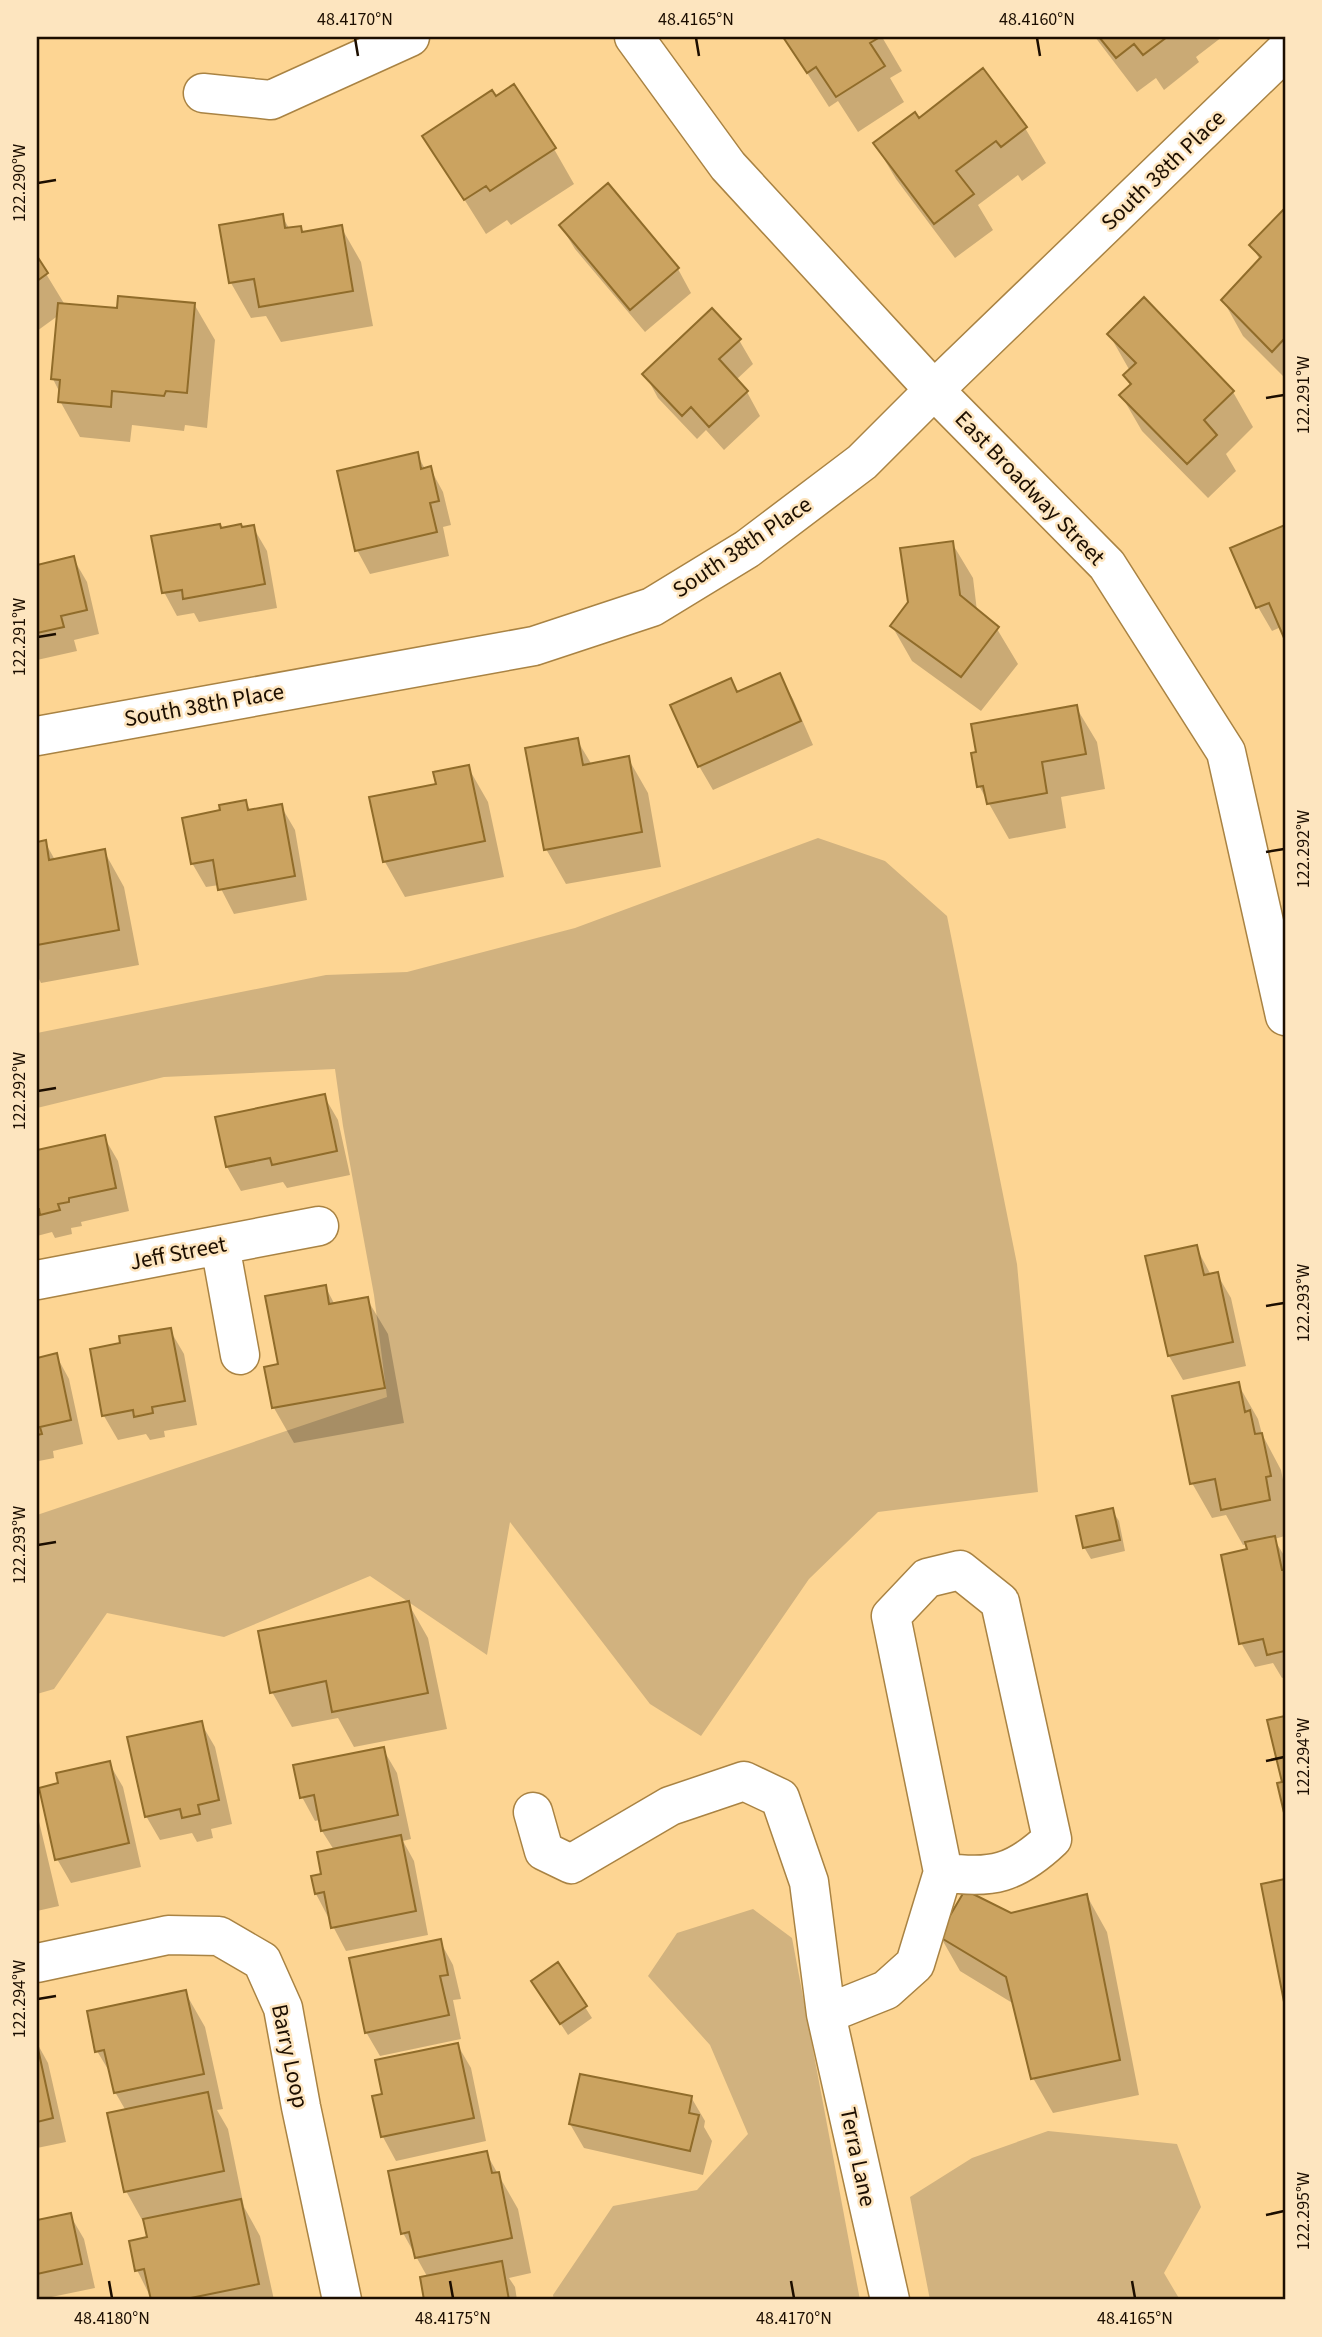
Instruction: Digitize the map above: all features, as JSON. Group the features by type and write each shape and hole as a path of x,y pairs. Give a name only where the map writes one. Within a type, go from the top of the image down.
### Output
{"street":[{"path":"202,93 271,100 410,37"},
{"name":"East Broadway Street","path":"634,37 727,166 934,390 1107,565 1226,752 1285,1016"},
{"name":"South 38th Place","path":"37,736 534,646 652,607 747,549 862,462 1285,51"},
{"name":"Jeff Street","path":"37,1280 319,1226"},
{"path":"220,1245 240,1355"},
{"path":"826,2014 886,1990 915,1964 943,1872 891,1616 927,1578 960,1570 1000,1602 1052,1839 1033,1857 1006,1871 974,1877 943,1872"},
{"name":"Terra Lane","path":"533,1812 544,1851 570,1864 670,1806 744,1781 780,1798 810,1882 826,2014 890,2300"},
{"name":"Barry Loop","path":"37,1963 168,1935 219,1936 262,1961 283,2008 342,2300"}],"shaded area":[{"path":"818,838 885,861 947,916 1017,1264 1038,1492 878,1512 809,1579 701,1736 650,1704 510,1522 487,1655 370,1576 224,1637 107,1613 54,1689 37,1694 37,1515 387,1397 374,1295 335,1069 164,1077 37,1108 37,1033 326,975 407,972 575,928"},
{"path":"753,1909 792,1938 860,2300 554,2300 553,2295 613,2206 697,2190 748,2134 710,2045 648,1976 677,1933"},
{"path":"1048,2131 1177,2144 1201,2207 1164,2273 1180,2300 930,2300 910,2197 972,2158"}],"building":[{"path":"783,37 880,37 870,43 885,66 836,97 816,67 807,73"},
{"path":"1099,37 1167,37 1143,55 1134,44 1116,58"},
{"path":"983,68 1027,127 1001,147 996,141 956,171 974,194 934,224 873,143 915,112 919,118"},
{"path":"514,84 556,148 490,191 486,186 464,200 422,136 492,90 496,96"},
{"path":"608,183 679,268 630,310 559,225"},
{"path":"1285,208 1285,338 1272,352 1221,300 1261,257 1249,245"},
{"path":"283,214 285,228 301,226 302,232 342,225 353,291 259,307 254,279 229,283 219,225"},
{"path":"37,256 48,273 37,281"},
{"path":"118,296 195,303 187,393 166,391 164,396 112,391 111,407 58,402 60,380 51,379 58,303 117,308"},
{"path":"1144,297 1234,391 1204,420 1217,435 1187,464 1119,395 1131,384 1123,375 1136,363 1107,334"},
{"path":"712,308 741,339 719,359 748,391 709,427 691,407 682,416 642,374"},
{"path":"418,452 421,469 431,466 439,501 430,503 437,532 355,551 337,471"},
{"path":"220,524 221,528 241,524 242,527 254,525 265,584 183,599 182,590 162,593 151,536"},
{"path":"1285,525 1284,638 1269,603 1256,608 1230,548"},
{"path":"953,541 960,595 999,627 961,677 890,626 908,602 900,548"},
{"path":"74,556 87,610 61,616 64,627 37,633 37,565"},
{"path":"780,673 801,721 698,767 670,705 731,678 737,692"},
{"path":"1077,705 1086,754 1042,762 1047,793 987,804 983,786 977,787 971,753 976,752 971,724"},
{"path":"578,738 583,765 629,756 642,832 544,850 525,748"},
{"path":"469,765 485,841 383,862 369,797 436,784 433,772"},
{"path":"246,800 248,810 282,804 295,876 218,890 213,860 191,864 182,818 220,810 219,805"},
{"path":"46,840 49,860 105,849 119,930 37,945 37,842"},
{"path":"325,1094 337,1151 272,1165 270,1158 226,1167 215,1117"},
{"path":"105,1135 116,1188 69,1198 69,1202 58,1204 60,1210 40,1215 37,1209 37,1150"},
{"path":"1197,1245 1204,1275 1218,1272 1233,1342 1168,1356 1145,1256"},
{"path":"326,1285 329,1304 368,1297 385,1388 272,1408 264,1367 278,1364 265,1296"},
{"path":"171,1328 185,1401 152,1407 153,1413 134,1417 133,1410 102,1416 90,1349 120,1343 119,1336"},
{"path":"57,1353 71,1420 40,1427 42,1434 37,1435 37,1358"},
{"path":"1239,1382 1245,1412 1250,1410 1255,1434 1262,1433 1271,1476 1266,1477 1270,1500 1221,1510 1215,1479 1190,1484 1172,1396"},
{"path":"1113,1508 1120,1540 1083,1548 1076,1516"},
{"path":"1275,1536 1282,1570 1285,1570 1285,1651 1267,1655 1263,1639 1239,1644 1221,1555 1247,1549 1245,1542"},
{"path":"409,1601 428,1693 332,1712 326,1681 270,1693 258,1631"},
{"path":"1285,1716 1285,1817 1277,1783 1282,1782 1267,1720"},
{"path":"202,1721 219,1800 198,1805 200,1814 182,1818 180,1809 145,1817 127,1737"},
{"path":"384,1747 398,1815 321,1831 314,1795 300,1798 293,1765"},
{"path":"110,1761 129,1843 55,1860 39,1788 58,1783 56,1773"},
{"path":"401,1835 416,1911 331,1928 324,1892 315,1894 311,1876 321,1874 317,1852"},
{"path":"1285,1879 1285,2007 1261,1884"},
{"path":"965,1890 1011,1913 1087,1894 1120,2060 1031,2079 1006,1977 938,1936"},
{"path":"441,1939 448,1975 440,1976 449,2015 365,2033 349,1958"},
{"path":"558,1962 587,2006 560,2024 531,1981"},
{"path":"186,1990 204,2074 114,2093 104,2050 95,2052 87,2011"},
{"path":"458,2043 474,2118 381,2137 372,2096 382,2094 375,2060"},
{"path":"37,2044 53,2118 37,2122"},
{"path":"580,2074 692,2096 689,2113 699,2115 690,2151 569,2124"},
{"path":"208,2092 224,2171 124,2192 107,2113"},
{"path":"487,2151 492,2173 499,2172 512,2238 415,2258 409,2232 401,2234 388,2171"},
{"path":"241,2199 259,2284 181,2300 151,2300 144,2269 135,2271 129,2241 147,2237 143,2219"},
{"path":"71,2213 82,2264 37,2274 37,2220"},
{"path":"502,2261 509,2300 424,2300 420,2277"}]}
